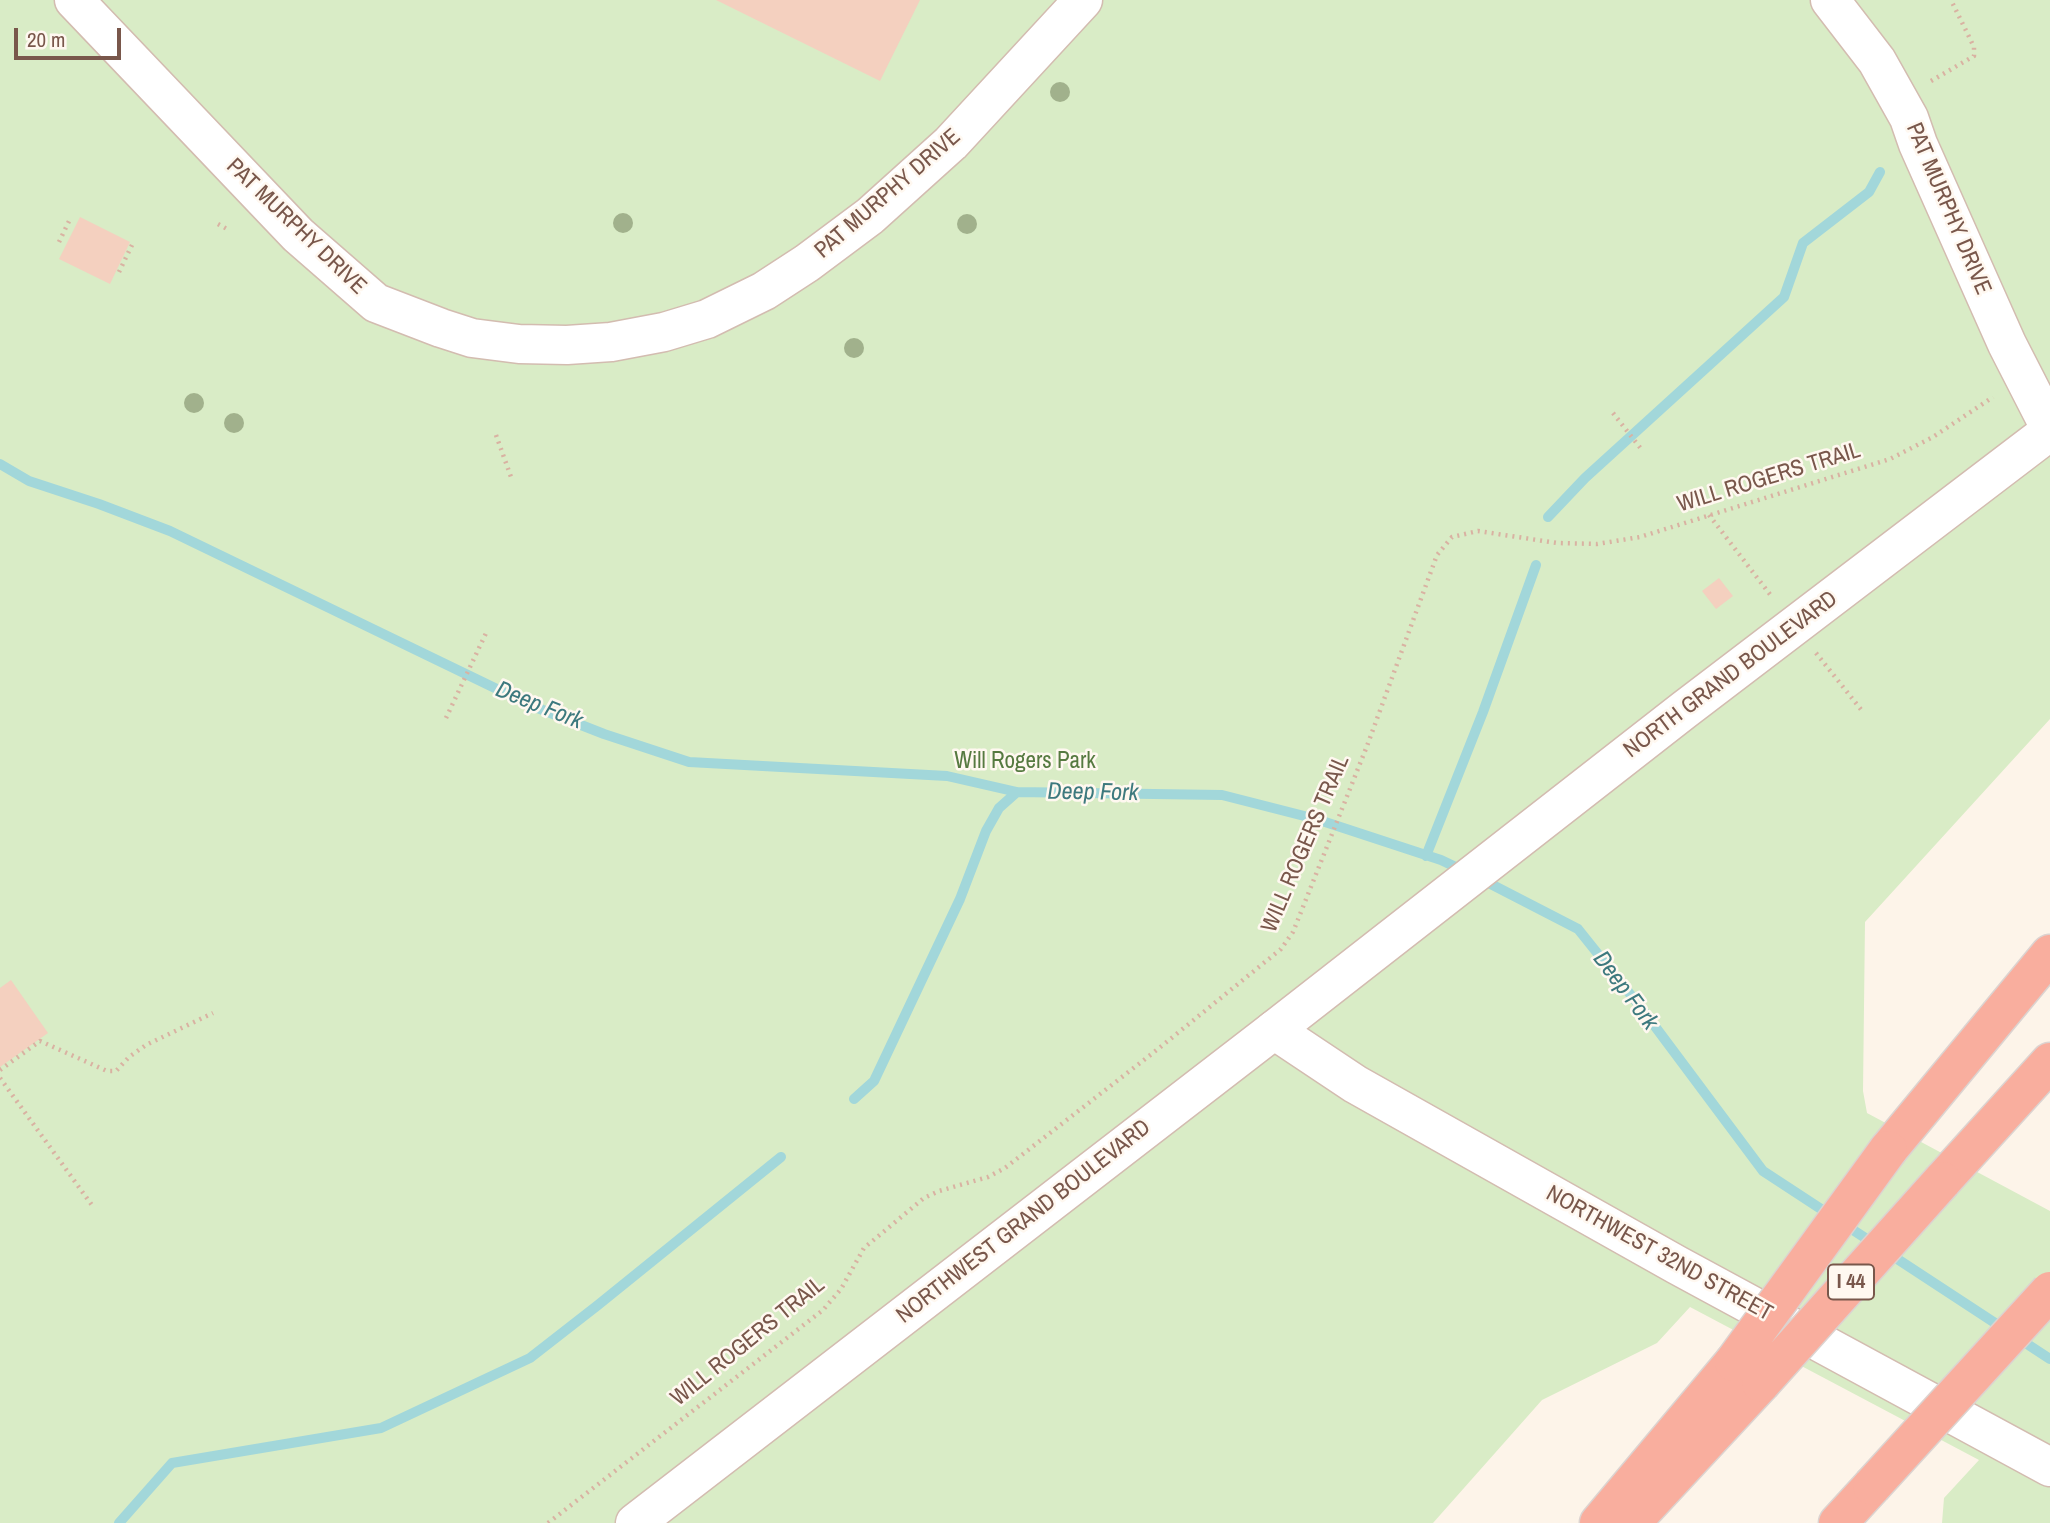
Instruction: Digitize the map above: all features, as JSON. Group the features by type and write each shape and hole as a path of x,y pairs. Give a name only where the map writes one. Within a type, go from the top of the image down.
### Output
{"highway":[{"path":"1599,1523 1747,1372 1888,1150 2050,954"},
{"name":"I 44","path":"1630,1523 1747,1372 1942,1181 2050,1062"},
{"path":"1838,1523 2050,1291"}],"street":[{"name":"PAT MURPHY DRIVE","path":"74,0 298,235 376,303 472,338 519,344 567,345 611,342 664,332 706,319 764,291 807,264 870,216 951,143 1083,0"},
{"name":"PAT MURPHY DRIVE","path":"1830,0 1865,44 1909,118 1928,168 2007,344 2050,430"},
{"name":"NORTH GRAND BOULEVARD","path":"1413,920 2050,430"},
{"name":"NORTHWEST GRAND BOULEVARD","path":"635,1523 1413,920"},
{"name":"NORTHWEST 32ND STREET","path":"1274,1030 1355,1084 1677,1265 2050,1467"}],"path":[{"path":"1898,101 1974,56 1973,47 1951,0"},
{"path":"59,242 71,217"},
{"path":"218,225 227,229"},
{"path":"119,272 132,246"},
{"name":"WILL ROGERS TRAIL","path":"548,1523 823,1310 847,1279 863,1248 924,1198 988,1177 1005,1168 1281,949 1293,932 1367,746 1437,555 1452,537 1478,531 1557,544 1597,544 1640,537 1890,459 1933,437 1998,393"},
{"path":"1613,414 1642,450"},
{"path":"496,435 511,477"},
{"path":"1709,515 1779,606"},
{"path":"446,718 487,631"},
{"path":"1825,665 1863,712"},
{"path":"0,1070 40,1041 107,1071 116,1071 146,1045 213,1013"},
{"path":"0,1078 94,1208"}],"green space":[{"name":"Will Rogers Park","path":"0,0 2050,0 2050,719 1865,922 1863,1091 1867,1113 2050,1211 2050,1523 1942,1523 1944,1498 1979,1460 1690,1307 1657,1343 1542,1400 1433,1523 0,1523"}],"building":[{"path":"716,0 920,0 880,81"},
{"path":"80,217 130,242 110,284 59,259"},
{"path":"1719,578 1733,596 1716,609 1702,591"},
{"path":"11,980 48,1033 0,1067 0,988"}],"waterway":[{"path":"1548,517 1585,478 1784,297 1803,243 1869,192 1880,172"},
{"name":"Deep Fork","path":"0,464 29,481 170,531 530,705 604,734 689,762 947,776 1017,792 1222,795 1316,819 1441,860 1464,871"},
{"path":"1426,856 1483,712 1536,565"},
{"path":"854,1099 874,1081 960,899 986,831 999,808 1017,792"},
{"name":"Deep Fork","path":"1481,879 1578,929 1642,1009 1763,1171 2050,1359"},
{"path":"119,1523 172,1463 381,1428 530,1358 781,1157"}]}
